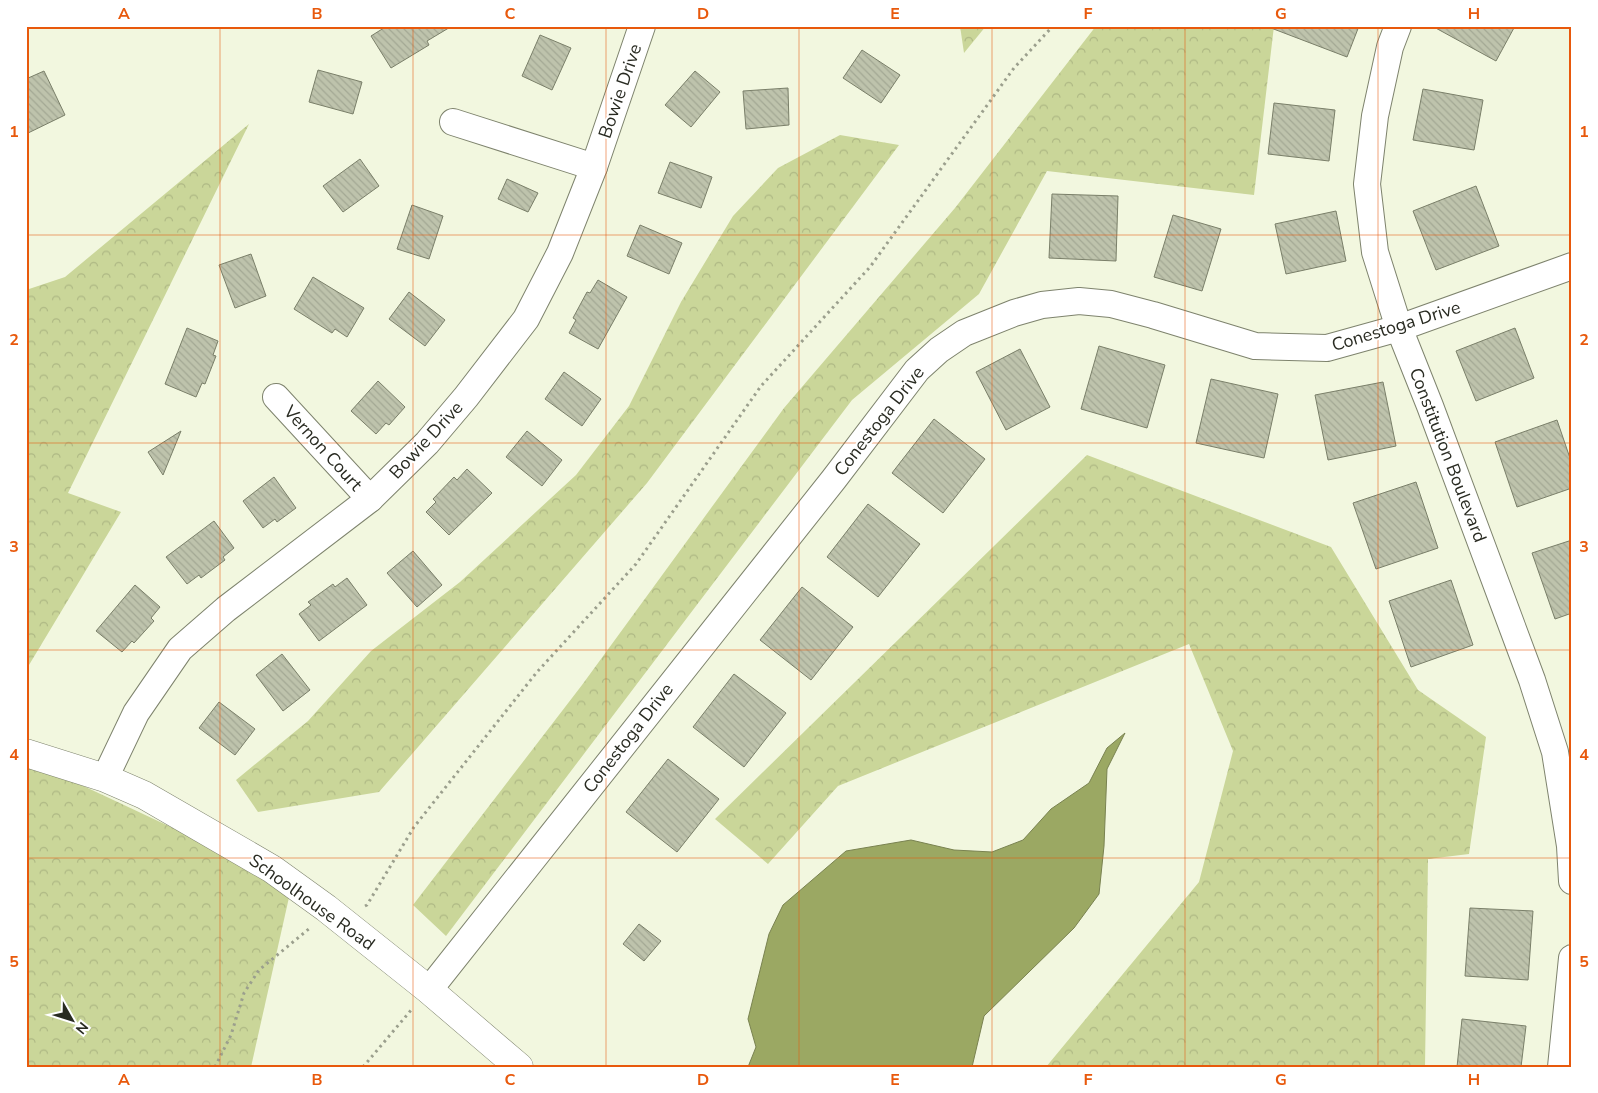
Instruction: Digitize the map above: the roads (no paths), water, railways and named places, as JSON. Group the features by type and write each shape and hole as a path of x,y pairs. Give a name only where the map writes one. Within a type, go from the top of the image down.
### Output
{"street":[{"name":"Bowie Drive","path":"105,778 136,712 180,649 226,609 370,499 427,443 466,397 526,320 560,254 594,167 642,26"},
{"name":"Constitution Boulevard","path":"1398,26 1390,47 1375,116 1367,184 1375,252 1399,328 1512,626 1555,752 1570,846 1572,881"},
{"path":"454,122 594,167"},
{"name":"Conestoga Drive","path":"429,990 834,478 917,370 939,350 964,333 1014,313 1042,306 1079,301 1111,304 1255,346 1327,348 1399,328 1572,266"},
{"name":"Vernon Court","path":"276,397 370,499"},
{"name":"Schoolhouse Road","path":"26,753 105,778 144,795 272,869 338,917 429,990 519,1067"},
{"path":"1561,1067 1572,958"}]}
